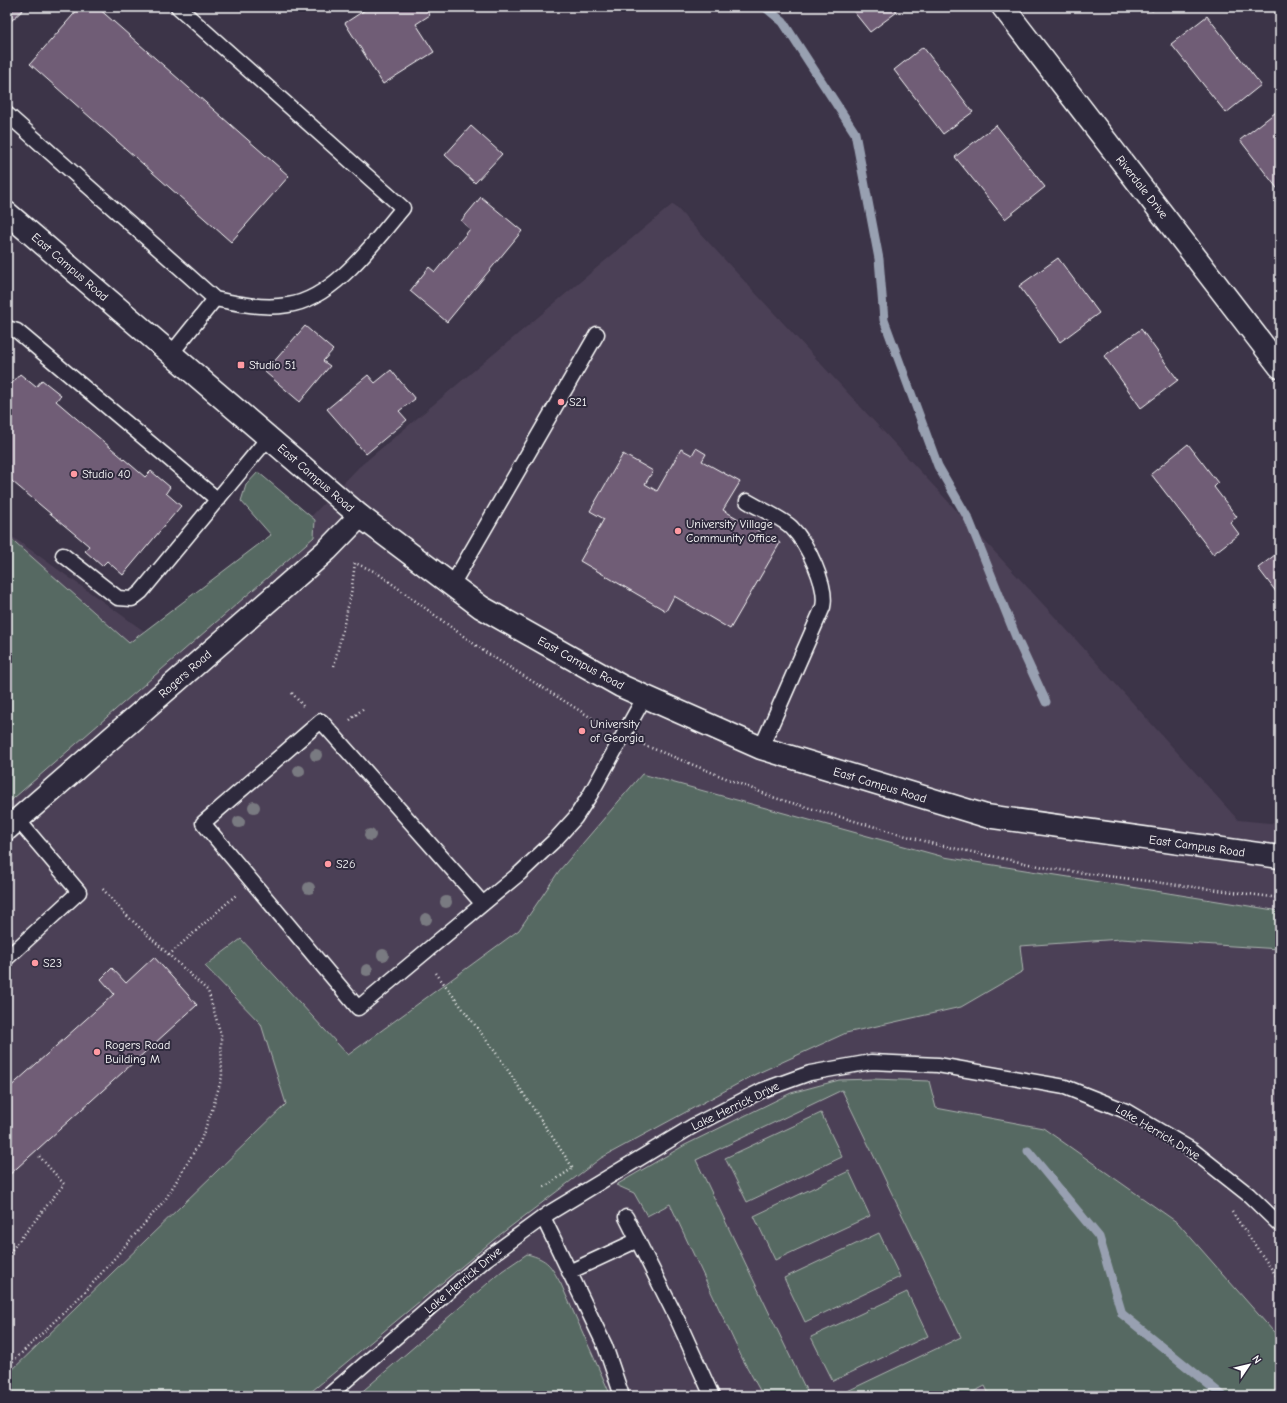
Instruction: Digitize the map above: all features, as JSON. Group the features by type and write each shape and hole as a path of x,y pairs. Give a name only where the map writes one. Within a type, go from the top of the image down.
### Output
{"main road":[{"name":"Riverdale Drive","path":"1003,7 1280,366"},
{"name":"East Campus Road","path":"7,213 360,516 481,607 644,698 761,748 986,816 1280,857"},
{"name":"Rogers Road","path":"13,824 327,550 360,516"}],"lane":[{"path":"7,114 215,299 253,306 289,305 316,295 340,280 403,208 178,7"},
{"path":"171,354 215,299"},
{"path":"7,328 17,331 218,500"},
{"path":"452,585 597,334"},
{"path":"63,555 118,598 132,599 142,592 269,437"},
{"path":"747,501 792,527 811,558 821,581 824,596 823,607 761,748"},
{"path":"483,904 321,721 203,824 358,1008 423,955 526,868 555,840 575,818 590,795 644,698"},
{"path":"7,958 79,892 13,824"},
{"name":"Lake Herrick Drive","path":"328,1396 486,1259 542,1217 693,1126 763,1090 810,1073 871,1062 938,1064 1005,1075 1064,1087 1126,1111 1192,1150 1249,1195 1280,1225"},
{"path":"542,1217 605,1346 622,1396"},
{"path":"626,1217 679,1323 712,1396"},
{"path":"568,1272 638,1240"}],"path":[{"path":"334,666 351,594 355,563 376,572 485,652 589,718 607,727"},
{"path":"637,742 775,798 934,844 1053,869 1280,898"},
{"path":"169,955 252,882"},
{"path":"7,1367 85,1292 164,1200 200,1142 222,1077 221,1035 208,991 124,913 101,886"},
{"path":"423,955 499,1057 573,1168 541,1189"},
{"path":"7,1256 64,1184 39,1156"},
{"path":"1231,1211 1280,1280"}],"shaded area":[{"name":"University of Georgia","path":"673,204 1077,641 1238,820 1280,824 1280,1396 7,1396 7,533 155,639 299,529 359,467"}],"green space":[{"path":"258,472 315,520 314,537 7,804 7,535 129,643 271,535 241,501 246,485"},
{"path":"642,774 944,857 1280,911 1280,949 1121,939 1020,946 1023,971 961,1007 846,1033 756,1074 601,1158 497,1237 306,1396 7,1396 7,1375 286,1104 261,1024 205,966 241,939 348,1055 519,930 559,871"},
{"path":"873,1079 929,1081 936,1108 1043,1128 1178,1223 1280,1339 1280,1396 990,1396 985,1386 965,1396 837,1396 961,1337 842,1090 696,1160 809,1396 763,1396 742,1358 670,1204 647,1216 634,1193 616,1185 685,1145 791,1093 839,1080"},
{"path":"821,1113 842,1157 747,1202 725,1158"},
{"path":"849,1171 870,1216 775,1260 754,1216"},
{"path":"879,1233 900,1277 805,1322 784,1278"},
{"path":"527,1254 545,1261 554,1272 561,1284 611,1396 357,1396 502,1271"},
{"path":"907,1292 928,1336 833,1381 811,1337"}],"building":[{"path":"7,7 26,7 10,22 7,19"},
{"path":"80,7 97,7 289,176 231,242 30,64"},
{"path":"368,7 424,7 430,15 416,24 434,52 383,84 345,23"},
{"path":"850,7 893,7 897,12 870,32"},
{"path":"1148,7 1157,7 1152,11"},
{"path":"1207,16 1261,85 1226,113 1171,44"},
{"path":"923,47 973,112 943,134 894,70"},
{"path":"1280,109 1280,192 1240,140"},
{"path":"996,125 1045,187 1005,219 955,157"},
{"path":"471,126 502,154 475,183 445,155"},
{"path":"481,197 522,231 447,322 410,291 429,267 435,272 470,229 461,221"},
{"path":"1058,258 1099,313 1060,342 1019,286"},
{"path":"305,326 333,350 323,361 330,366 300,402 265,372"},
{"path":"1141,329 1178,380 1141,408 1104,356"},
{"path":"391,370 415,399 399,411 407,420 366,454 327,409 368,375 375,383"},
{"name":"Studio 40","path":"20,374 36,387 42,380 61,395 56,401 145,477 151,471 170,487 166,493 181,506 123,575 107,561 102,566 85,551 89,546 7,477 7,385 9,387"},
{"path":"1188,444 1218,483 1214,487 1237,517 1230,522 1239,534 1213,554 1151,474"},
{"name":"University Village Community Office","path":"696,448 706,454 702,461 740,482 723,510 780,543 730,629 674,596 666,611 580,561 604,519 590,511 623,454 653,471 645,484 657,491 681,449 692,455"},
{"path":"1280,551 1280,597 1258,568"},
{"name":"Rogers Road Building M","path":"154,957 197,1005 7,1177 7,1090 114,994 101,979 112,968 126,983"}],"waterway":[{"path":"765,7 783,22 855,133 879,259 884,320 938,466 969,520 1016,637 1046,702"},
{"path":"1028,1151 1099,1237 1122,1314 1223,1396"}],"place":[{"name":"Studio 51","path":"241,365"},
{"name":"S21","path":"561,402"},
{"name":"Studio 40","path":"74,474"},
{"name":"University Village Community Office","path":"678,531"},
{"name":"University of Georgia","path":"582,731"},
{"name":"S26","path":"328,864"},
{"name":"S23","path":"35,963"},
{"name":"Rogers Road Building M","path":"97,1052"}]}
